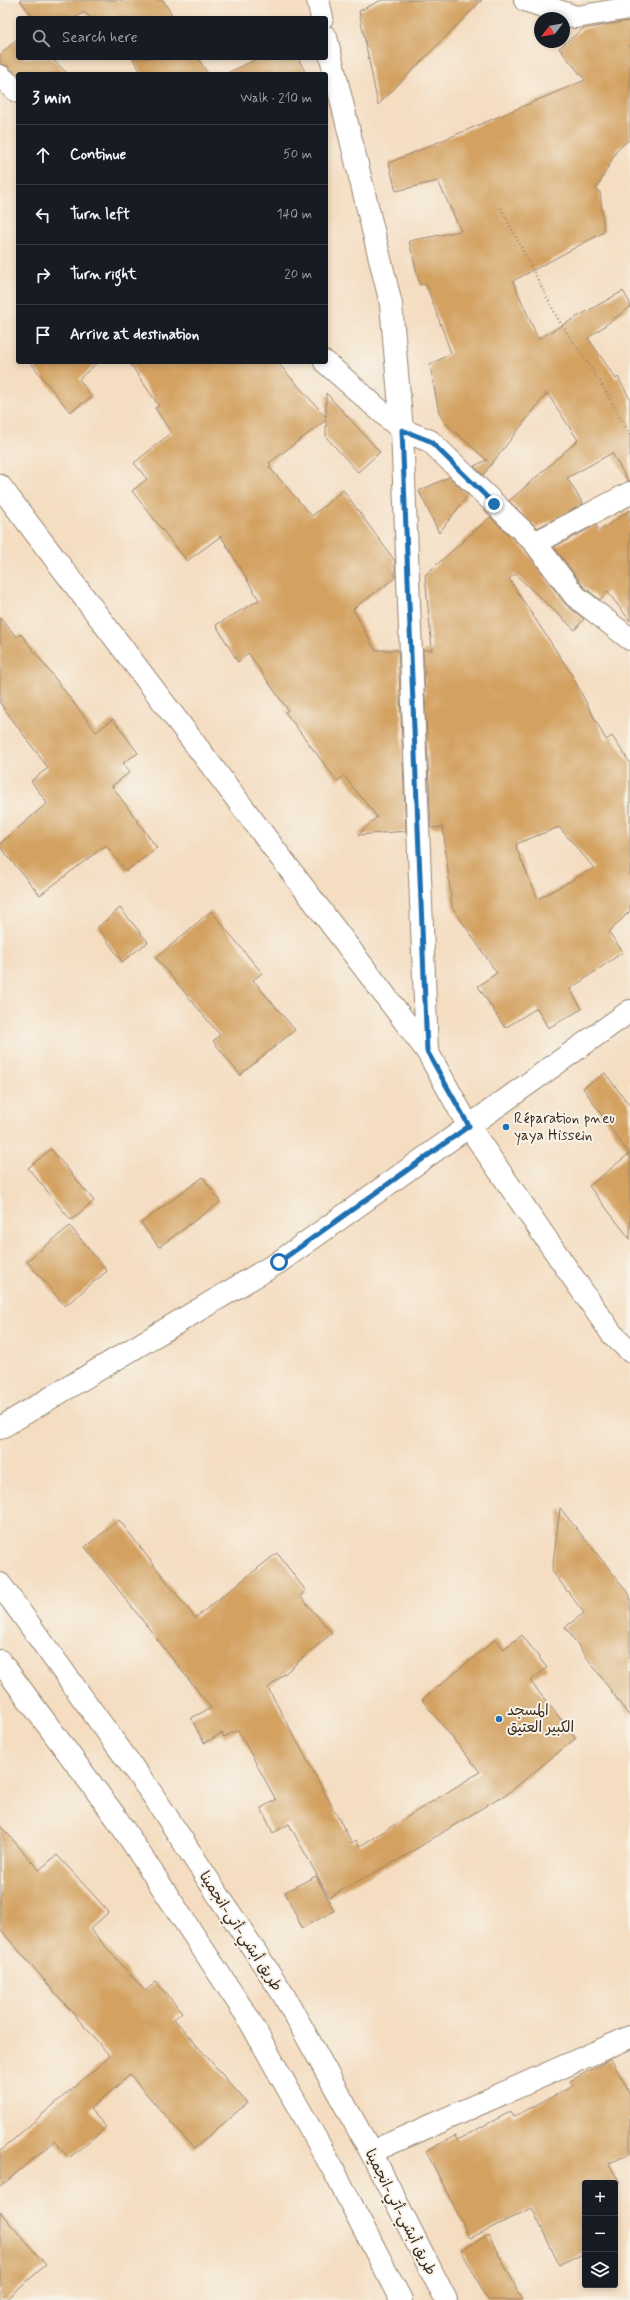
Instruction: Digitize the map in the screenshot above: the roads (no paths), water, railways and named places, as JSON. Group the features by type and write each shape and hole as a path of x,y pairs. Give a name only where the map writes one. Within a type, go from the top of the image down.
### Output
{"main road":[{"path":"318,0 322,16"},
{"path":"525,0 576,17 630,8"},
{"path":"328,45 391,304 402,430 427,1051"},
{"path":"0,76 16,90"},
{"path":"327,364 402,430 430,441 535,543 574,596 630,639"},
{"path":"0,486 427,1051 469,1126 612,1334 630,1351"},
{"path":"535,543 630,493"},
{"path":"0,1428 279,1262 630,1011"},
{"name":"طريق أبشي-أتي-انجمينا","path":"0,1584 152,1794 278,1988 371,2152 446,2300"},
{"path":"0,1661 115,1816 247,2016 334,2171 401,2300"},
{"path":"371,2152 630,2038"}],"place":[{"name":"Réparation pneu yaya Hissein","path":"506,1127"},
{"name":"المسجد الكبير العتيق","path":"499,1719"}]}
